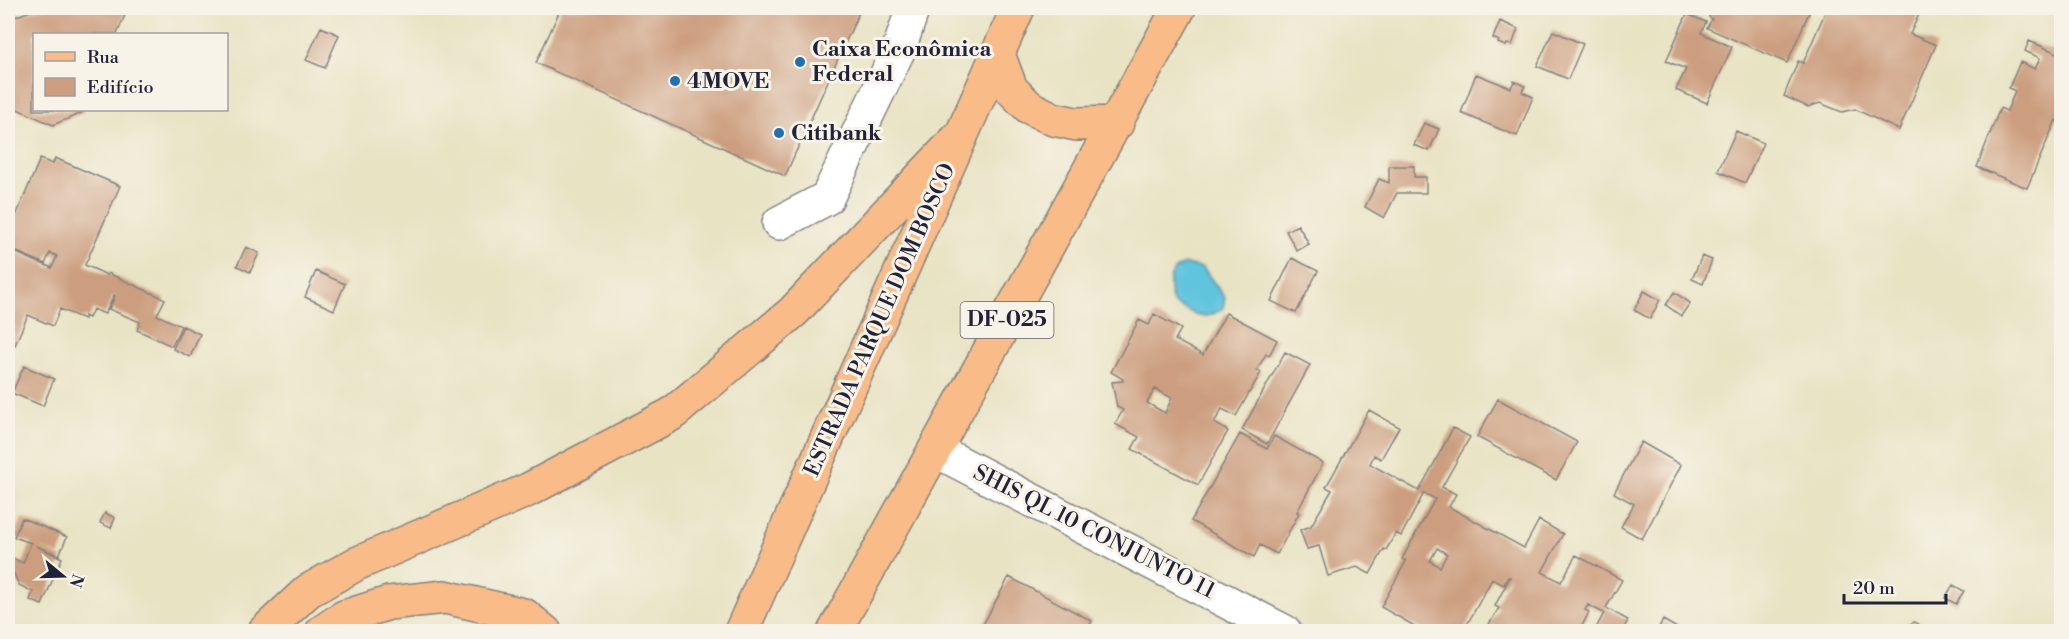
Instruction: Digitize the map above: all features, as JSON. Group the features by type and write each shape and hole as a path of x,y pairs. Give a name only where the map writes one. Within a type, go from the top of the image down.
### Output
{"main road":[{"name":"ESTRADA PARQUE DOM BOSCO","path":"741,632 1018,8"},
{"name":"DF-025","path":"834,632 1179,8"},
{"path":"998,54 1011,89 1029,107 1053,119 1076,124 1117,123"},
{"path":"264,632 308,591 356,564 528,490 672,414 793,312 961,135"},
{"path":"322,632 344,617 389,603 445,597 524,615 544,632"}],"street":[{"path":"779,223 827,198 899,49 913,8"},
{"name":"SHIS QL 10 CONJUNTO 11","path":"935,450 1285,632"}],"water":[{"path":"1185,264 1203,268 1225,298 1223,308 1216,313 1203,316 1173,303 1170,280 1174,270"}],"building":[{"path":"39,8 128,8 117,33 33,33 33,111 83,111 82,113 53,125 8,105 8,27 11,18"},
{"path":"561,8 861,8 785,176 536,63"},
{"path":"1713,8 1811,8 1787,63 1707,28 1712,19 1709,17"},
{"path":"1827,8 1922,8 1910,34 1936,45 1899,130 1855,109 1842,112 1820,103 1808,107 1784,96 1798,61 1803,63"},
{"path":"1687,14 1706,22 1701,33 1732,47 1707,103 1676,90 1686,69 1666,61"},
{"path":"1500,21 1518,29 1512,45 1507,44 1506,46 1493,38"},
{"path":"321,27 339,35 325,68 306,60"},
{"path":"1553,31 1583,44 1568,79 1537,66"},
{"path":"2029,41 2062,55 2062,123 2056,120 2027,188 1977,167 2000,108 2007,111 2015,91 2009,88 2020,62 2035,69 2040,58 2025,51"},
{"path":"1476,74 1511,88 1514,81 1525,86 1522,92 1533,97 1517,136 1461,113"},
{"path":"1424,123 1439,129 1429,151 1414,145"},
{"path":"1736,131 1763,143 1745,183 1718,171"},
{"path":"55,158 120,186 85,265 165,299 157,315 181,326 172,346 137,330 140,322 109,309 114,295 105,314 93,309 89,318 85,316 84,319 60,309 53,326 28,315 15,345 11,343 8,346 8,249 52,268 57,256 50,253 45,264 8,248 10,236 8,235 40,159 53,164"},
{"path":"1389,166 1414,166 1414,177 1426,177 1426,193 1397,193 1384,218 1365,207 1379,179 1389,183"},
{"path":"1298,225 1309,244 1297,251 1286,231"},
{"path":"246,247 259,253 250,272 237,266"},
{"path":"1702,256 1712,260 1703,284 1692,279"},
{"path":"1292,258 1318,271 1296,313 1271,301"},
{"path":"316,271 345,284 334,310 305,297"},
{"path":"1644,291 1660,300 1650,319 1634,310"},
{"path":"1674,292 1690,303 1681,316 1666,305"},
{"path":"1226,313 1277,340 1269,356 1266,354 1257,370 1261,372 1236,416 1222,409 1214,423 1228,431 1198,485 1132,449 1139,437 1115,424 1123,410 1117,407 1112,382 1123,381 1123,379 1111,372 1139,320 1149,325 1154,314 1181,329 1175,340 1203,355","holes":["1155,389 1172,398 1165,413 1147,403"]},
{"path":"183,326 200,334 190,357 173,349"},
{"path":"1285,352 1310,365 1267,444 1242,430"},
{"path":"24,366 54,379 43,406 12,393"},
{"path":"1498,399 1577,442 1556,480 1477,437"},
{"path":"1369,410 1399,427 1381,459 1374,455 1370,464 1419,491 1453,428 1470,437 1442,487 1456,494 1449,507 1524,548 1539,520 1563,534 1542,572 1561,582 1576,555 1622,580 1606,608 1628,620 1622,632 1594,632 1604,613 1588,605 1585,610 1589,612 1579,632 1493,632 1495,627 1489,624 1499,608 1495,606 1510,577 1508,577 1504,585 1492,579 1463,632 1425,632 1381,607 1406,561 1402,559 1435,499 1424,493 1401,536 1396,533 1370,574 1357,567 1328,576 1319,546 1307,549 1300,530 1311,526 1332,490 1326,487","holes":["1437,548 1447,554 1440,567 1430,561"]},
{"path":"1240,434 1267,449 1274,436 1323,463 1277,554 1260,545 1254,557 1191,521"},
{"path":"1641,442 1681,465 1642,539 1621,527 1634,504 1614,493"},
{"path":"105,513 115,518 111,528 100,523"},
{"path":"22,518 67,537 59,555 36,546 62,558 42,605 30,600 33,592 19,585 8,561 8,556 23,563 31,543 14,537"},
{"path":"1009,577 1092,621 1086,632 979,632"},
{"path":"1953,585 1964,591 1956,604 1945,598"},
{"path":"1663,620 1684,632 1656,632"},
{"path":"1914,622 1931,632 1893,632 1895,628 1897,630"}],"place":[{"name":"Caixa Econômica Federal","path":"800,62"},
{"name":"4MOVE","path":"675,81"},
{"name":"Citibank","path":"779,133"}]}
